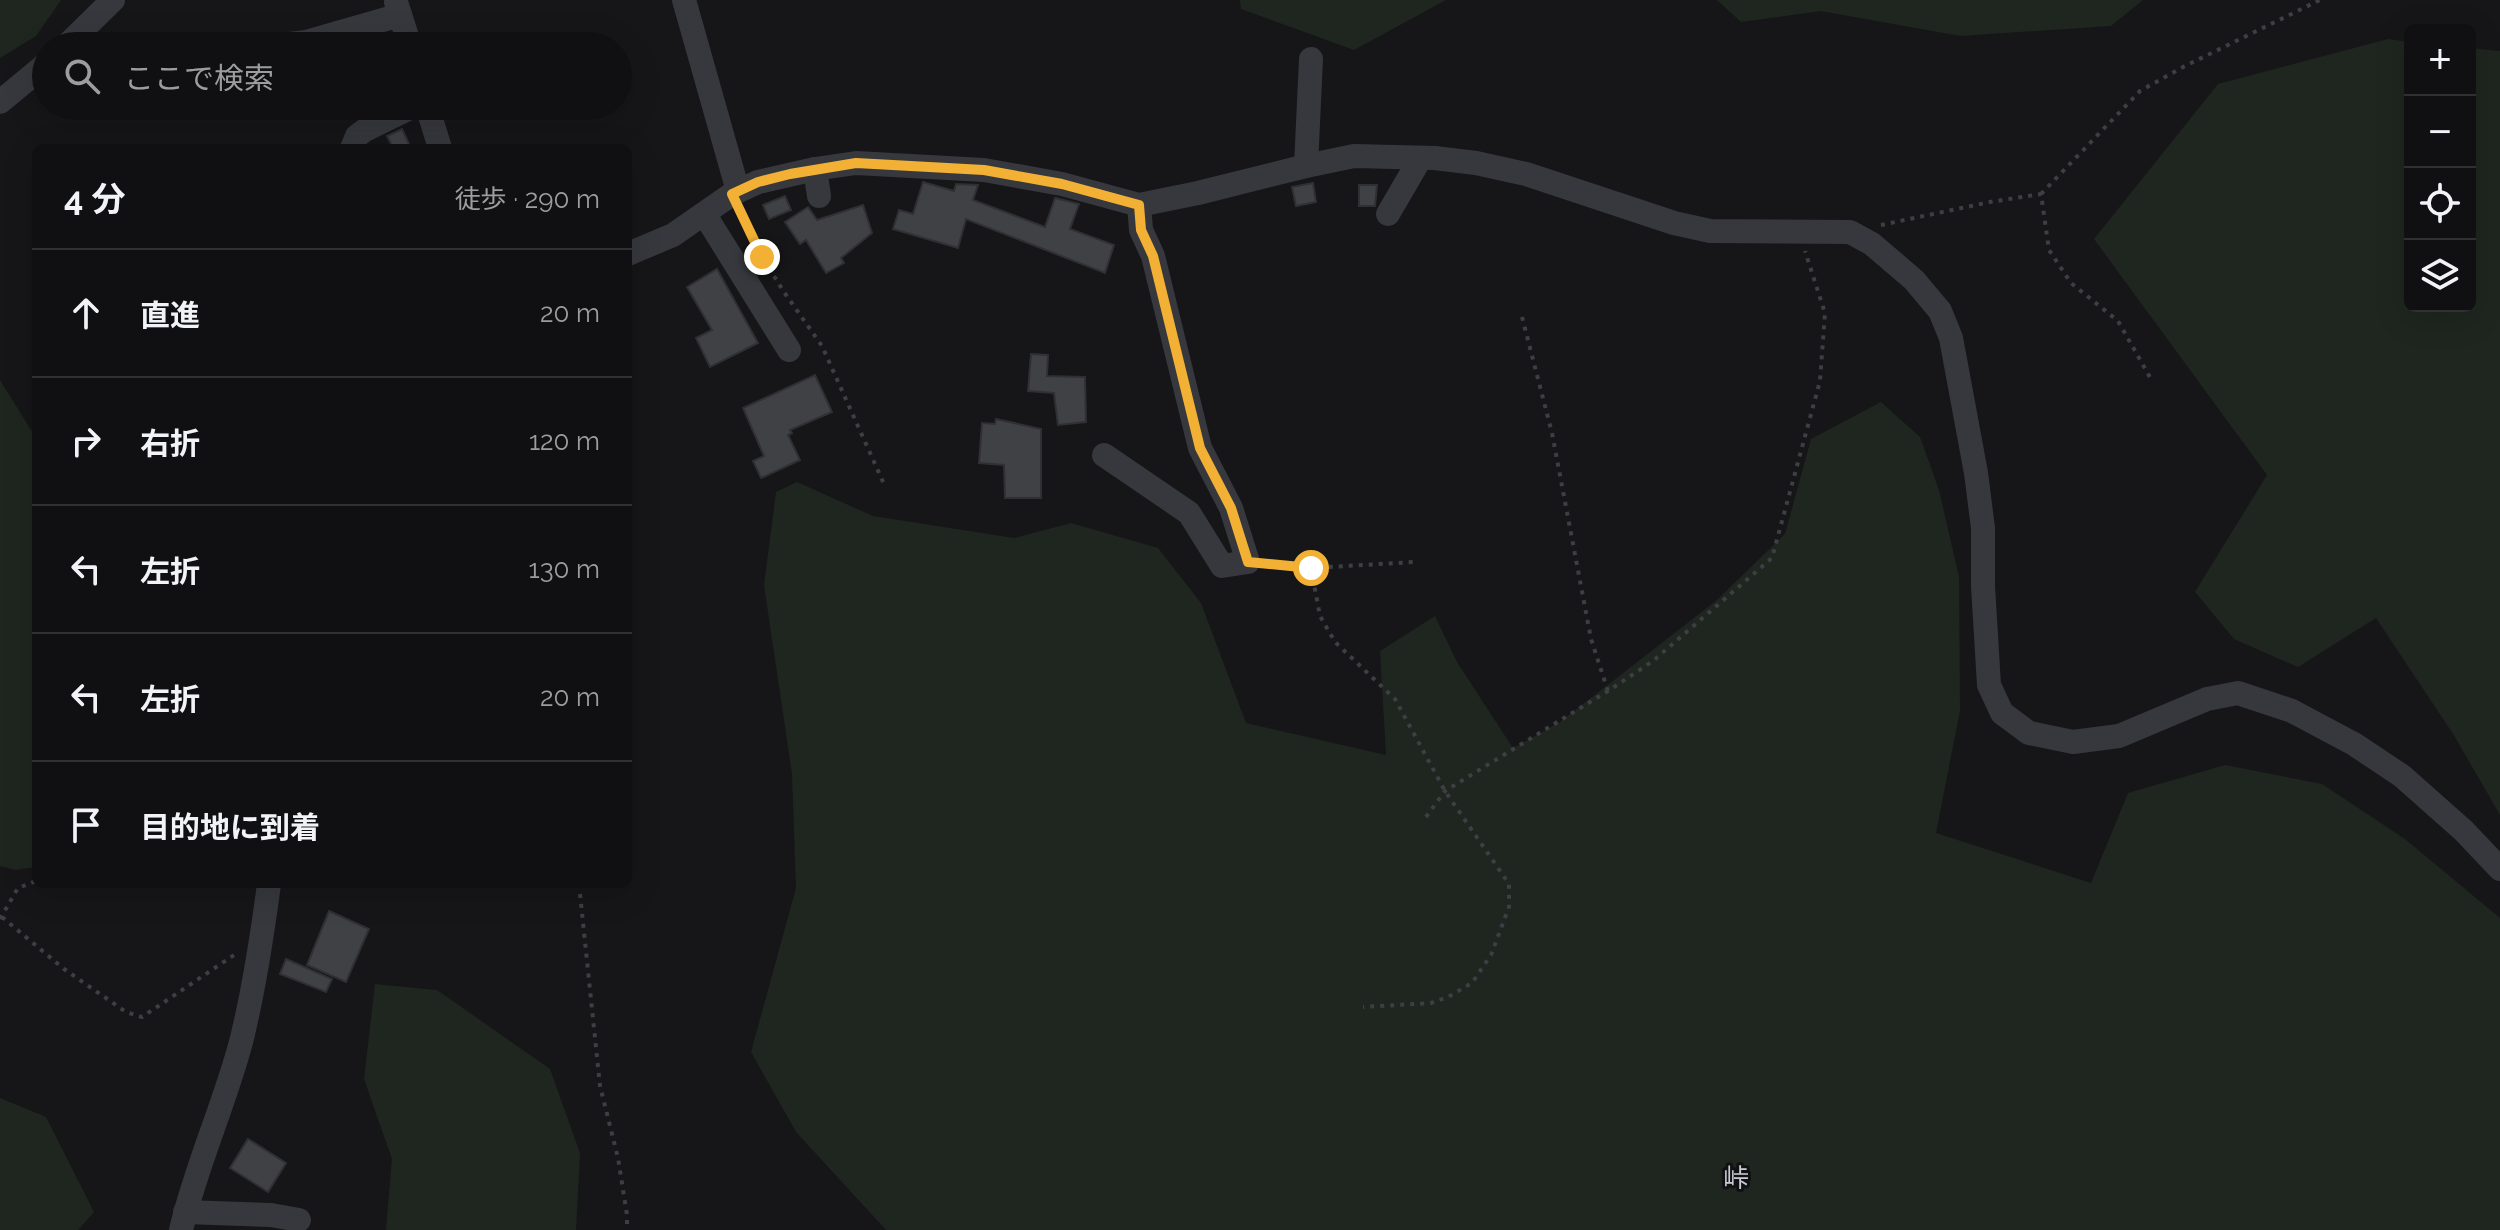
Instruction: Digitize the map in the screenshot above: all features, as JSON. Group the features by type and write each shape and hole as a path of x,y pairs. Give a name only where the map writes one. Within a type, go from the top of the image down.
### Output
{"street":[{"path":"80,32 113,0"},
{"path":"684,0 735,192"},
{"path":"333,32 398,8 406,32"},
{"path":"1306,166 1311,59"},
{"path":"0,102 32,76"},
{"path":"354,144 357,136 385,120"},
{"path":"431,120 439,144"},
{"path":"632,252 673,235 735,192 758,182 856,163 984,170 1062,184 1139,205 1354,156 1420,159 1476,163 1526,174 1674,223 1710,231 1850,232 1872,244 1914,280 1940,311 1951,338 1983,528 1989,685 2002,713 2029,733 2073,742 2119,736 2207,699 2238,693 2292,711 2354,744 2402,776 2464,831 2500,869"},
{"path":"1388,214 1420,159"},
{"path":"815,169 819,196"},
{"path":"1018,177 1030,200"},
{"path":"1104,455 1189,513 1222,566 1248,562 1231,508 1200,448 1153,256 1141,230 1139,205"},
{"path":"705,215 789,350"},
{"path":"268,888 241,1041 200,1160 183,1221 271,1215 299,1220"}],"path":[{"path":"1850,232 2041,194 2140,91 2320,0"},
{"path":"735,192 762,257 822,346 884,484"},
{"path":"2041,194 2049,250 2071,283 2118,321 2151,379"},
{"path":"1426,817 1445,791 1653,661 1772,558 1820,381 1825,313 1799,230"},
{"path":"1522,317 1552,433 1591,639 1608,691"},
{"path":"1248,562 1311,568 1414,562"},
{"path":"1311,568 1320,616 1335,642 1395,699 1445,791 1509,884 1509,907 1496,943 1472,983 1431,1003 1363,1007"},
{"path":"32,883 18,888 1,918 64,969 126,1012 142,1017 262,936"},
{"path":"579,888 600,1086 618,1158 627,1230"}],"shaded area":[{"path":"0,0 61,0 39,32 32,32 32,38 0,58"},
{"path":"1240,0 1446,0 1354,50 1241,9"},
{"path":"1717,0 2143,0 2111,26 1960,36 1821,11 1741,22"},
{"path":"2388,39 2404,41 2404,312 2476,312 2476,49 2500,51 2500,815 2455,737 2376,618 2298,667 2234,639 2195,592 2267,475 2094,239 2218,84"},
{"path":"0,380 32,432 32,868 15,870 0,866"},
{"path":"1881,402 1920,437 1939,490 1959,577 1960,711 1936,833 2091,883 2128,793 2225,765 2322,784 2405,839 2500,918 2500,1230 886,1230 796,1132 751,1052 796,888 792,774 764,585 776,492 797,482 873,516 1014,538 1071,523 1158,548 1201,603 1246,723 1386,755 1380,651 1435,616 1457,662 1513,748 1560,722 1717,600 1785,534 1811,439"},
{"path":"375,984 437,990 550,1069 580,1153 576,1230 386,1230 392,1159 364,1079"},
{"path":"0,1098 46,1117 94,1212 78,1230 0,1230"}],"building":[{"path":"402,129 409,144 391,144 387,136"},
{"path":"923,182 954,191 956,184 978,185 973,200 1045,227 1055,198 1079,204 1070,229 1114,245 1105,273 966,219 958,248 893,229 899,210 913,214"},
{"path":"1313,183 1316,202 1296,206 1292,187"},
{"path":"1359,185 1377,185 1375,206 1359,206"},
{"path":"785,196 791,210 769,219 763,205"},
{"path":"863,205 872,233 841,258 844,263 826,273 806,240 800,244 785,222 808,207 817,220"},
{"path":"717,269 758,343 710,367 696,338 712,330 687,287"},
{"path":"1031,354 1048,355 1047,376 1085,377 1086,422 1058,425 1054,393 1028,391"},
{"path":"815,375 832,412 790,430 792,433 788,435 800,460 761,478 753,461 764,456 743,408"},
{"path":"996,419 1041,429 1041,498 1005,498 1004,465 979,463 982,423 995,424"},
{"path":"329,911 369,929 346,982 307,965"},
{"path":"286,959 332,979 326,992 280,974"},
{"path":"248,1139 286,1163 268,1192 230,1168"}],"district":[{"name":"峠","path":"1736,1178"}],"route":[{"path":"762,257 732,194 758,182 856,163 984,170 1062,184 1139,205 1141,230 1153,256 1200,448 1231,508 1248,562 1311,568"}]}
